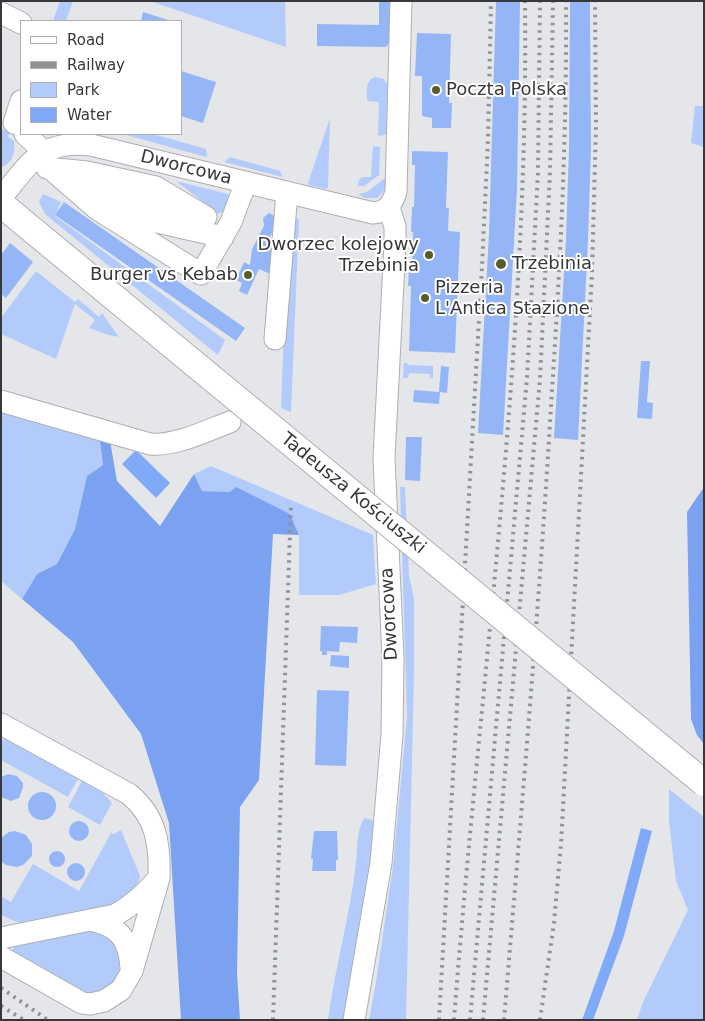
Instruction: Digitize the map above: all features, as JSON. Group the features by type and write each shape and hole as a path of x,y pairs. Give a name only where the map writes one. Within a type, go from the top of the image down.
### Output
{"main road":[{"name":"Tadeusza Kościuszki","path":"1,204 704,783"}],"street":[{"path":"389,207 394,200 396,192 401,1"},
{"path":"1,13 20,22"},
{"path":"15,127 20,105"},
{"path":"21,135 41,161 97,209 201,274 227,229 246,182"},
{"name":"Dworcowa","path":"41,161 66,144 91,145 373,214 382,212 389,207 395,227 395,243 384,479 393,658 392,736 382,863 354,1020"},
{"path":"1,198 41,161"},
{"path":"41,161 156,187 227,229"},
{"path":"70,185 206,217"},
{"path":"275,339 287,192"},
{"path":"97,209 227,229"},
{"path":"1,401 150,444 180,439 230,422"},
{"path":"1,724 130,794 141,804 154,830 159,878 132,971 121,990 113,997 96,1004 82,1003 1,957"},
{"path":"1,938 115,915 128,908 143,896 159,878"},
{"path":"90,920 104,923 122,935 130,956 132,971"}],"green space":[{"path":"60,1 73,1 66,20 53,20"},
{"path":"150,1 285,1 286,47"},
{"path":"375,77 384,79 388,85 386,134 381,136 378,135 379,102 368,101 367,99 368,84"},
{"path":"695,106 704,106 704,147 691,143"},
{"path":"330,118 328,187 326,189 309,185 308,183"},
{"path":"2,129 10,132 8,137 14,141 14,145 11,160 1,167"},
{"path":"127,135 157,135 206,149 206,157"},
{"path":"373,146 380,147 379,175 364,186 358,186 359,180 362,177 371,177"},
{"path":"387,147 387,188 377,198 364,198 359,194 367,192 385,178"},
{"path":"230,157 280,171 283,177 224,162"},
{"path":"176,181 228,194 229,201 227,207 223,212 217,213"},
{"path":"43,194 61,202 55,216 225,340 218,355 45,214 39,202"},
{"path":"288,218 299,219 291,412 281,408"},
{"path":"36,271 75,302 78,299 99,317 102,313 119,337 89,328 95,320 75,304 56,359 1,334 1,318"},
{"path":"404,363 408,365 433,366 433,378 430,378 430,374 409,373 408,378 403,378"},
{"path":"1,407 99,433 103,465 87,476 75,529 57,564 37,574 22,599 1,581"},
{"path":"211,466 373,535 376,584 339,595 299,595 299,535 290,514 230,492 202,491 194,474"},
{"path":"400,487 405,487 409,576 414,599 406,1020 369,1020 393,866 407,716"},
{"path":"4,738 78,779 68,797 1,760 1,743"},
{"path":"82,781 103,793 112,803 100,825 68,807"},
{"path":"669,789 704,817 704,1020 637,1020 643,1002 688,910 676,881 669,821"},
{"path":"365,818 372,820 374,825 371,867 343,1020 328,1020 353,883 360,827"},
{"path":"121,830 140,876 134,891 120,904 26,923 19,923 1,915 1,896 11,902 33,864 79,891 111,833 114,834"},
{"path":"90,928 112,940 119,950 120,962 114,986 88,998 12,951 16,943"}],"shaded area":[{"path":"99,433 109,435 117,481 160,526 194,474 202,491 230,492 236,487 290,514 299,535 273,534 259,780 240,807 237,973 240,1020 181,1020 169,823 141,734 73,642 22,599 37,574 57,564 75,529 87,476 103,465"},
{"path":"704,487 704,744 697,735 691,719 687,512"}],"water":[{"path":"136,450 170,483 156,498 122,464"},
{"path":"641,828 652,831 624,936 593,1020 582,1020 614,931"}],"building":[{"path":"379,1 390,1 390,41 386,47 317,46 317,24 379,25"},
{"path":"496,1 520,1 517,189 503,435 478,433 489,233"},
{"path":"570,1 590,1 591,148 578,440 554,438 566,239"},
{"path":"143,12 168,20 141,20"},
{"name":"Poczta Polska","path":"417,33 451,34 449,103 452,103 451,128 432,128 432,118 422,116 422,76 415,76"},
{"path":"182,71 216,82 203,123 182,116"},
{"name":"Dworzec kolejowy Trzebinia","path":"412,151 448,152 446,208 449,208 448,231 460,232 455,353 409,351 411,286 408,286 409,269 412,269 413,232 411,232 412,207 414,207 415,165 412,165"},
{"path":"64,202 245,328 236,341 55,215"},
{"path":"269,213 276,217 276,225 269,239 276,243 278,256 270,274 259,269 247,295 239,291 242,283 236,280 244,262 250,265 252,249 264,226 263,218"},
{"path":"10,243 33,262 6,298 1,294 1,255"},
{"path":"641,361 650,361 647,402 653,403 652,419 637,418"},
{"path":"441,366 449,367 447,393 440,392 439,404 413,402 414,390 439,392"},
{"path":"406,437 422,437 420,481 405,480"},
{"path":"321,626 358,627 357,643 340,642 339,652 327,651 327,655 322,655 322,651 320,651"},
{"path":"331,655 349,656 349,668 330,666"},
{"path":"317,690 349,691 346,766 315,765"},
{"path":"8,774 17,776 23,783 19,798 11,801 1,797 1,777"},
{"path":"42,792 52,796 56,806 52,816 42,820 32,816 28,806 32,796"},
{"path":"79,821 86,824 89,831 86,838 79,841 72,838 69,831 72,824"},
{"path":"15,831 26,835 32,844 32,856 23,865 17,867 6,865 1,861 1,838 9,832"},
{"path":"314,831 337,831 338,860 336,860 336,871 312,871 313,859 311,859"},
{"path":"57,851 63,853 65,859 63,865 57,867 51,865 49,859 51,853"},
{"path":"76,863 82,866 85,872 82,878 76,881 70,878 67,872 70,866"}],"railway":[{"path":"439,1020 482,267 488,140 491,1"},
{"path":"454,1020 511,384 519,257 524,129 525,1"},
{"path":"470,1020 527,378 538,172 540,1"},
{"path":"483,1020 540,379 550,172 553,1"},
{"path":"504,1020 535,636 554,355 564,153 566,1"},
{"path":"540,1020 554,923 561,844 592,273 596,126 595,1"},
{"path":"273,1020 291,504"},
{"path":"1,988 48,1020"},
{"path":"1,1006 24,1020"}],"place":[{"name":"Poczta Polska","path":"436,90"},
{"name":"Dworzec kolejowy Trzebinia","path":"429,255"},
{"name":"Trzebinia","path":"501,264"},
{"name":"Burger vs Kebab","path":"248,275"},
{"name":"Pizzeria L'Antica Stazione","path":"425,298"}]}
